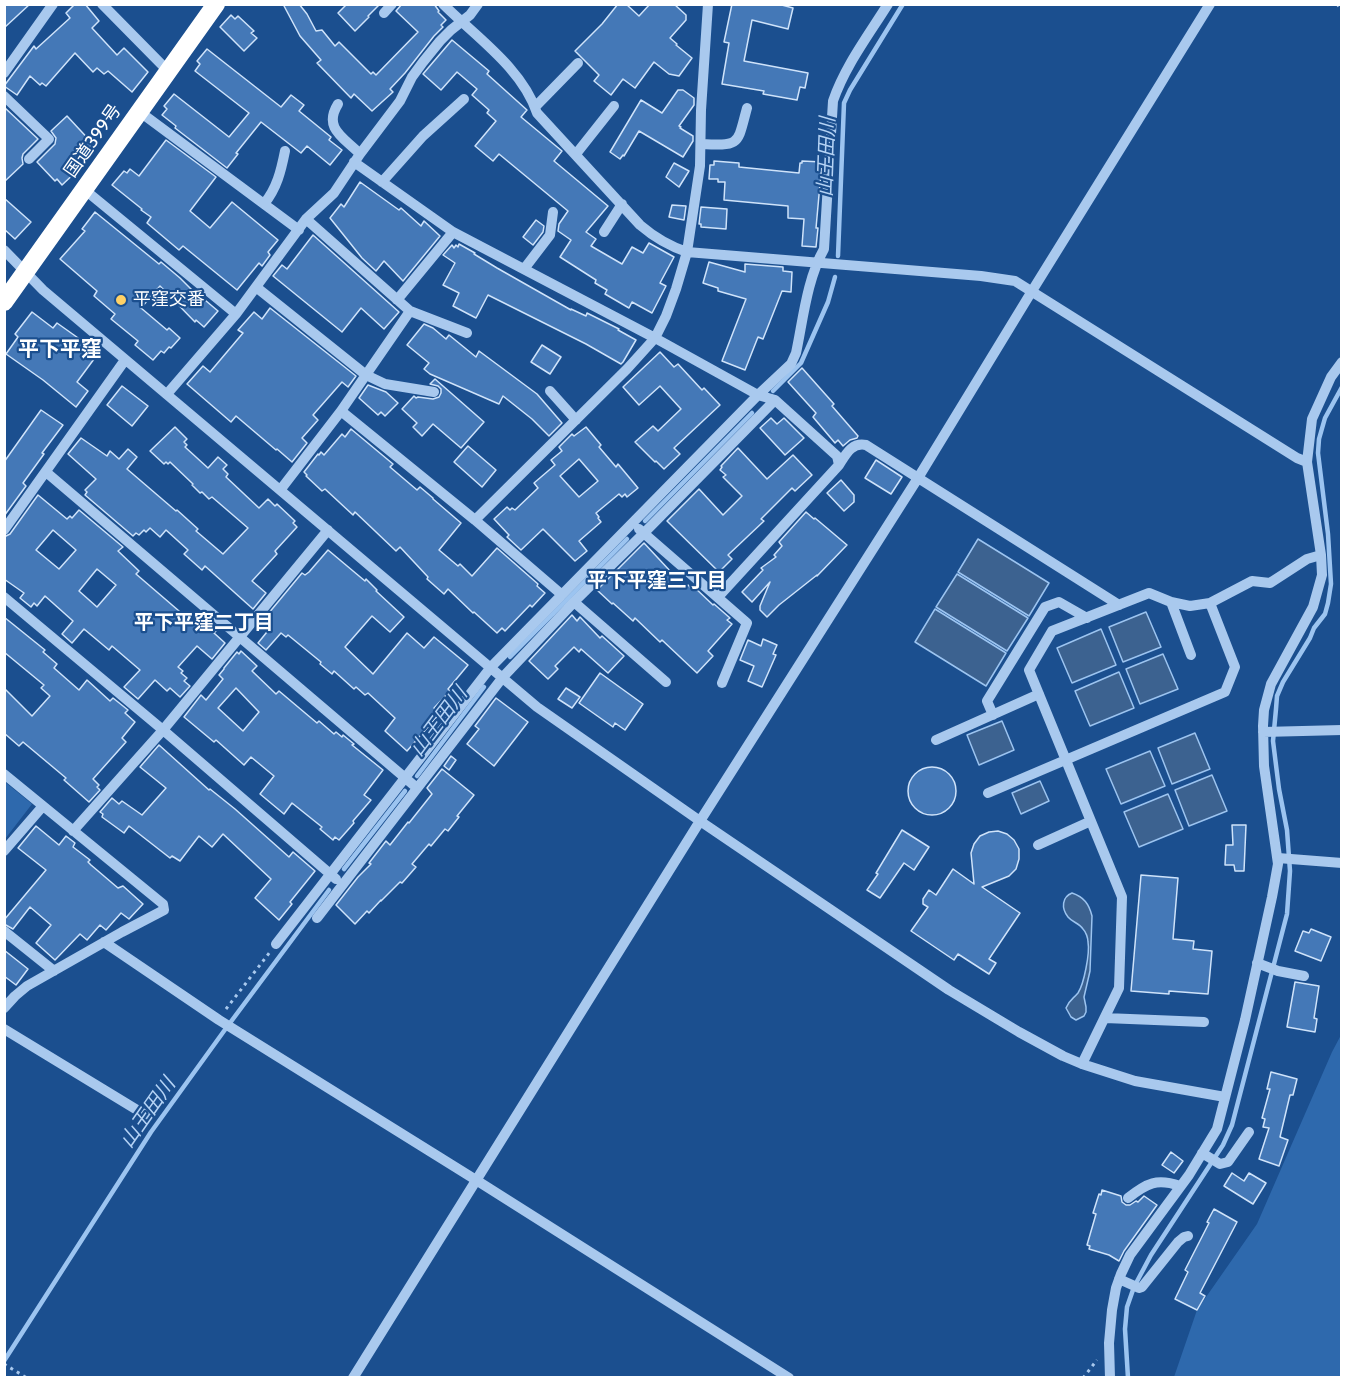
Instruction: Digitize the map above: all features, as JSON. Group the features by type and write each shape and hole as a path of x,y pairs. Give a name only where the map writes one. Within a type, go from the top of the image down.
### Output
{"highway":[{"name":"国道399号","path":"4,302 216,4"}],"street":[{"path":"4,73 53,4"},
{"path":"102,4 168,71"},
{"path":"443,4 505,62 525,88 537,113 640,225 670,246 687,252 981,276 1015,281 1269,441 1307,462"},
{"path":"167,394 236,314 306,219 334,193 400,101 423,62 478,4"},
{"path":"475,520 627,369 655,338 666,316 687,252 700,166 708,4"},
{"path":"276,944 491,667 632,522 791,364 796,353 813,275 824,249 833,101 847,69 888,4"},
{"path":"352,1377 918,478 1210,4"},
{"path":"535,107 578,63"},
{"path":"4,96 49,139 29,159"},
{"path":"382,182 423,136 464,99"},
{"path":"338,104 332,118 334,129 357,158 382,182 453,232 758,395 775,400 837,456 839,465"},
{"path":"576,154 614,106"},
{"path":"700,144 734,143 738,139 747,108"},
{"path":"140,112 299,230"},
{"path":"264,204 276,185 285,151"},
{"path":"85,190 236,314"},
{"path":"604,232 622,204"},
{"path":"524,269 550,235 553,212"},
{"path":"306,219 410,311 467,333"},
{"path":"397,300 453,232"},
{"path":"4,250 43,290 537,707 700,821 949,990 1063,1056 1135,1081 1225,1097"},
{"path":"256,287 366,375 386,384 434,392"},
{"path":"281,489 340,411 410,311"},
{"path":"4,530 125,360"},
{"path":"1110,1377 1109,1343 1112,1310 1119,1279 1130,1255 1180,1186 1217,1129 1233,1071 1278,864 1264,766 1264,710 1271,684 1313,606 1322,575 1307,462 1312,419 1331,377 1341,362"},
{"path":"550,391 576,420"},
{"path":"317,918 503,677 574,602 775,400"},
{"path":"340,411 475,520 561,594"},
{"path":"718,597 839,465 853,446 860,444 866,445 1119,605"},
{"path":"46,472 417,788"},
{"path":"632,522 747,623 722,683"},
{"path":"73,831 163,730 328,530"},
{"path":"1082,1064 1119,988 1122,897 1029,670 1053,631 1149,593 1171,602 1190,606 1210,603 1252,581 1270,583 1307,559 1321,555"},
{"path":"4,597 343,884"},
{"path":"574,602 666,682"},
{"path":"993,715 987,701 1045,607 1059,602 1087,618"},
{"path":"1171,602 1191,655"},
{"path":"988,793 1225,692 1235,667 1210,603"},
{"path":"936,740 1039,694"},
{"path":"1263,732 1341,730"},
{"path":"4,774 163,904 164,910 27,986 4,1008"},
{"path":"4,851 43,806"},
{"path":"1038,844 1091,821"},
{"path":"1278,858 1341,863"},
{"path":"4,931 54,971"},
{"path":"104,942 220,1021 789,1377"},
{"path":"1257,963 1304,975"},
{"path":"1105,1018 1204,1022"},
{"path":"4,1029 147,1116"},
{"path":"1202,1153 1220,1164 1228,1162 1249,1132"},
{"path":"1128,1198 1148,1184 1170,1182 1180,1186"},
{"path":"1119,1279 1139,1288 1142,1287 1178,1242 1188,1236"}],"path":[{"path":"1337,4 1341,10"},
{"path":"220,1021 276,944"},
{"path":"6,1365 27,1377"}],"shaded area":[{"path":"978,539 1049,583 1029,616 958,572"},
{"path":"957,574 1028,618 1007,651 936,607"},
{"path":"935,609 1006,653 986,686 915,642"},
{"path":"1146,612 1161,647 1123,662 1109,627"},
{"path":"1101,629 1116,665 1072,683 1057,648"},
{"path":"1163,654 1178,689 1140,704 1126,669"},
{"path":"1119,672 1134,708 1090,726 1075,691"},
{"path":"1002,721 1014,750 979,765 967,735"},
{"path":"1195,733 1210,769 1172,784 1158,748"},
{"path":"1150,751 1165,786 1121,804 1106,769"},
{"path":"1212,775 1227,811 1189,826 1175,790"},
{"path":"1040,781 1049,801 1021,814 1012,793"},
{"path":"5,782 32,804 5,839"},
{"path":"1168,794 1183,829 1139,847 1124,812"},
{"path":"1072,893 1085,902 1092,916 1090,971 1084,997 1086,1012 1084,1016 1076,1020 1071,1017 1066,1008 1078,993 1082,983 1086,968 1088,939 1080,925 1070,919 1064,910 1064,900"},
{"path":"1341,1035 1341,1377 1174,1377 1197,1310 1257,1224"}],"building":[{"path":"4,4 30,4 4,28"},
{"path":"75,4 85,4 99,21 92,28 117,55 124,48 148,72 132,92 108,71 104,74 97,68 93,72 75,53 46,86 42,83 40,85 30,76 17,95 4,86 34,46 36,49 70,18 66,13"},
{"path":"283,4 299,4 316,31 322,30 335,46 339,42 371,74 373,72 376,75 418,32 396,11 402,4 434,4 446,20 441,25 443,27 390,89 393,92 372,111 354,94 351,98 317,63 321,60 300,36"},
{"path":"347,4 380,4 355,31 338,13"},
{"path":"618,4 626,4 639,16 650,4 674,4 686,15 686,20 670,38 692,58 679,76 669,74 654,62 635,88 623,79 611,95 594,81 599,75 575,51"},
{"path":"732,4 778,4 793,8 788,29 752,20 744,61 808,73 805,88 800,87 797,100 763,94 764,91 722,84 729,43 724,42"},
{"path":"231,15 235,19 238,16 254,31 251,33 257,38 244,51 220,27"},
{"path":"452,40 489,71 487,74 527,110 521,117 562,151 554,161 608,206 586,232 596,239 591,246 622,264 632,247 643,253 649,243 674,257 660,283 666,286 652,313 632,302 629,308 605,294 607,290 595,283 596,280 560,257 571,240 558,231 559,224 568,211 499,154 493,161 475,146 496,121 487,113 489,110 472,95 477,89 457,72 441,90 423,74"},
{"path":"207,49 281,107 291,95 304,105 299,111 331,137 329,140 342,150 330,165 307,146 301,153 261,122 227,168 175,128 176,126 162,115 167,109 164,106 174,94 229,137 249,113 195,71 200,64 197,61"},
{"path":"678,90 683,90 694,98 694,105 679,126 693,136 693,141 683,157 639,131 620,159 610,152 641,100 662,113"},
{"path":"4,107 38,139 23,154 23,164 4,182"},
{"path":"67,116 93,144 74,161 80,168 62,185 37,162 55,144 56,138 51,131"},
{"path":"166,140 216,177 190,211 210,228 232,202 278,240 268,252 270,255 262,266 259,263 237,290 183,246 179,250 147,223 151,217 112,185 124,171 127,173 130,169 139,176"},
{"path":"714,161 739,163 739,167 799,173 802,161 822,162 816,247 802,246 804,219 788,218 788,206 724,200 725,182 709,179 710,165 714,165"},
{"path":"674,163 689,171 679,187 666,177"},
{"path":"360,182 399,210 401,208 421,226 424,221 440,236 403,281 384,261 376,271 362,258 330,218 341,204 344,207"},
{"path":"4,198 31,222 15,239 4,229"},
{"path":"672,205 686,206 684,220 669,217"},
{"path":"701,207 727,209 726,229 701,227 699,224"},
{"path":"95,212 159,264 161,262 218,311 204,327 196,320 195,322 160,286 141,308 180,338 171,348 169,347 164,353 161,351 153,360 135,345 138,341 111,319 115,314 94,296 97,291 60,259 85,231 82,229"},
{"path":"536,220 544,226 543,232 533,245 523,237"},
{"path":"313,235 399,312 384,329 361,308 342,332 273,276 282,265 287,269"},
{"path":"459,244 571,310 586,316 587,313 636,340 623,362 621,364 488,295 476,318 453,306 459,293 443,285 455,263 443,255 452,245 454,248"},
{"path":"709,262 745,272 745,264 783,267 783,271 792,272 791,292 782,291 763,339 758,337 745,370 722,361 746,299 718,291 718,288 703,283"},
{"path":"270,308 356,376 348,387 342,382 313,415 318,420 302,438 307,443 292,462 236,416 231,422 187,384 203,366 210,372 243,333 238,330 254,312 262,319"},
{"path":"32,312 53,328 57,323 97,355 77,382 88,391 76,407 6,354 18,337 15,334"},
{"path":"424,324 446,339 449,335 476,357 479,351 537,394 562,423 549,436 503,396 499,404 430,374 424,369 429,363 407,345"},
{"path":"542,345 561,357 550,374 531,362"},
{"path":"660,352 674,367 678,364 702,390 704,388 720,405 674,448 680,454 664,469 635,442 653,426 658,431 681,409 660,386 639,405 623,387"},
{"path":"802,368 834,404 832,406 858,436 857,438 843,446 838,440 835,443 813,417 816,413 788,382"},
{"path":"435,379 484,422 461,448 433,424 422,436 413,427 417,423 402,409 414,396 433,399 439,397 441,389 430,384"},
{"path":"368,385 386,392 398,403 385,416 381,412 378,415 359,398"},
{"path":"122,386 148,406 132,426 107,405"},
{"path":"41,410 63,425 42,453 44,454 23,483 26,486 4,516 4,462"},
{"path":"771,418 777,424 784,418 804,438 785,455 760,428"},
{"path":"175,427 187,439 184,442 187,445 185,447 208,468 218,457 227,465 223,469 228,474 226,477 259,508 268,499 275,506 277,504 295,521 293,523 297,527 275,551 277,554 252,581 266,593 253,609 205,566 202,570 184,554 188,550 166,530 160,537 150,528 146,532 144,530 139,535 136,533 133,536 85,495 87,492 85,490 96,479 68,454 81,438 107,456 110,451 119,459 128,449 137,457 127,469 177,510 198,529 196,531 223,554 248,528 212,497 209,499 202,492 200,493 170,462 164,464 150,451"},
{"path":"586,427 616,467 618,464 638,488 627,497 625,494 622,497 619,494 596,513 601,522 579,541 587,551 575,561 543,529 521,550 507,537 509,535 494,519 507,507 515,510 538,488 534,483 555,465 551,460 562,451 559,447 572,434 574,436","holes":["579,459 598,481 579,497 560,476"]},
{"path":"351,429 393,464 390,467 417,490 420,487 461,523 439,550 458,566 460,564 472,576 497,548 545,593 505,631 502,628 497,633 448,589 444,594 427,579 428,577 400,547 396,551 355,512 353,515 325,489 322,491 304,472 318,454 321,452 324,455 342,434 345,437"},
{"path":"468,446 496,470 482,487 454,462"},
{"path":"738,448 767,479 793,455 812,475 795,491 792,488 761,519 764,521 728,555 732,559 719,572 667,521 699,489 723,515 742,496 723,477 726,475 720,470"},
{"path":"876,460 902,477 891,494 865,478"},
{"path":"841,480 854,495 854,502 844,511 827,493"},
{"path":"38,495 67,519 70,516 72,518 79,510 123,547 118,551 139,571 136,574 193,623 199,617 216,631 214,633 225,643 212,659 197,646 178,667 187,678 184,681 190,686 180,697 170,688 167,691 155,680 138,699 124,687 140,670 112,646 109,650 84,629 72,643 62,634 73,621 45,596 37,606 34,603 31,607 20,598 24,593 4,579 4,537 10,534","holes":["53,530 76,550 59,569 36,550","97,569 116,585 97,607 79,591"]},
{"path":"806,512 847,545 817,576 767,617 760,610 760,606 770,582 752,602 742,592 763,570 761,568 776,557 774,555 782,546 779,542"},
{"path":"644,543 685,587 692,585 730,618 727,620 732,624 708,651 713,656 697,673 662,640 660,642 635,618 633,621 597,590"},
{"path":"328,550 365,581 366,579 404,617 390,632 372,616 345,647 373,674 407,633 424,648 434,637 468,665 448,689 450,691 434,708 441,712 407,751 385,731 395,718 368,693 365,695 356,687 354,689 334,671 332,674 288,635 286,637 281,633 266,650 258,643 271,627 263,620 302,573 305,575 309,572"},
{"path":"572,615 577,621 580,617 600,638 602,636 624,656 608,673 581,649 579,652 574,647 555,666 558,669 548,679 529,661"},
{"path":"4,617 45,650 43,652 57,664 54,668 79,690 87,680 110,701 113,698 128,710 125,713 135,722 122,738 126,742 93,779 99,785 97,787 100,790 89,802 64,780 66,778 23,742 19,746 4,733 4,688 32,716 50,696 41,688 44,685 4,652"},
{"path":"763,639 777,645 773,654 776,655 762,687 748,681 754,666 740,660 748,640 761,646"},
{"path":"241,651 257,666 252,671 276,694 279,691 317,723 319,721 334,734 336,732 342,737 343,735 383,770 364,795 371,800 339,840 335,837 333,840 320,829 322,827 292,803 284,814 260,794 274,776 251,757 244,765 216,740 214,742 184,717 201,695 206,700 223,679 219,675 224,668 237,652 239,654","holes":["236,688 259,712 243,731 218,708"]},
{"path":"600,673 643,704 625,730 615,723 613,727 579,703"},
{"path":"566,688 580,697 572,708 558,699"},
{"path":"496,698 528,722 494,766 467,744 479,729 475,726"},
{"path":"159,745 289,857 293,852 315,871 279,920 255,898 271,879 223,834 212,847 199,836 180,861 172,856 170,858 129,826 124,833 102,817 103,814 100,812 112,798 119,804 122,801 142,815 166,788 140,767"},
{"path":"451,756 456,760 449,770 444,766"},
{"path":"927,767 937,767 949,774 956,786 956,796 949,808 937,815 927,815 912,804 908,796 908,786 919,771"},
{"path":"442,769 474,795 448,831 445,829 412,864 416,867 402,883 400,882 355,924 336,905 371,864 369,863 386,841 390,845 432,794 427,788"},
{"path":"1232,825 1246,825 1244,871 1235,871 1234,865 1225,865 1226,845 1233,845"},
{"path":"36,826 59,845 66,836 75,843 73,847 90,860 88,862 91,865 118,888 123,886 143,904 129,919 121,913 106,930 100,925 87,940 80,934 55,960 36,943 51,925 30,907 13,929 4,924 4,920 46,870 18,848"},
{"path":"902,830 929,847 914,870 904,863 880,898 867,890"},
{"path":"998,831 1014,840 1019,849 1019,859 1016,869 1009,876 982,887 1020,913 989,959 996,963 989,974 958,954 954,960 911,931 928,907 923,904 923,899 929,890 936,895 953,869 974,884 971,853 974,844 980,836"},
{"path":"1141,875 1178,878 1173,939 1194,941 1193,949 1212,951 1208,994 1131,991"},
{"path":"1311,929 1331,937 1321,961 1295,951 1303,931 1309,933"},
{"path":"4,950 28,969 16,985 4,976"},
{"path":"1295,982 1319,986 1314,1018 1317,1019 1315,1032 1287,1027"},
{"path":"1271,1072 1297,1079 1293,1095 1290,1095 1280,1137 1288,1140 1279,1166 1259,1159 1269,1128 1263,1127 1265,1119 1262,1118 1270,1089 1267,1089"},
{"path":"1171,1152 1183,1161 1174,1173 1162,1165"},
{"path":"1232,1173 1244,1181 1249,1173 1266,1183 1253,1204 1224,1186"},
{"path":"1102,1190 1121,1196 1122,1202 1126,1205 1138,1202 1144,1196 1157,1205 1119,1261 1109,1255 1089,1249 1090,1246 1087,1245 1096,1214 1093,1213"},
{"path":"1214,1209 1237,1222 1200,1293 1205,1296 1197,1310 1175,1299 1188,1272 1185,1270"}],"waterway":[{"name":"山王田川","path":"838,256 844,103 903,4"},
{"name":"山王田川","path":"773,391 801,363 828,302 835,277"},
{"path":"1128,1378 1125,1329 1127,1307 1134,1287 1151,1255 1223,1145 1232,1125 1287,914 1290,871 1287,830 1273,741 1277,696 1314,628 1325,614 1328,603 1331,584 1328,534 1318,453 1325,418 1342,387"},
{"name":"山王田川","path":"645,521 752,413"},
{"name":"山王田川","path":"510,657 627,539"},
{"name":"山王田川","path":"417,776 484,687"},
{"name":"山王田川","path":"344,869 405,791"},
{"name":"山王田川","path":"4,1361 151,1132 329,890"}],"place":[{"name":"平窪交番","path":"121,300"}],"district":[{"name":"平下平窪","path":"60,350"},
{"name":"平下平窪三丁目","path":"657,581"},
{"name":"平下平窪二丁目","path":"204,623"}]}
